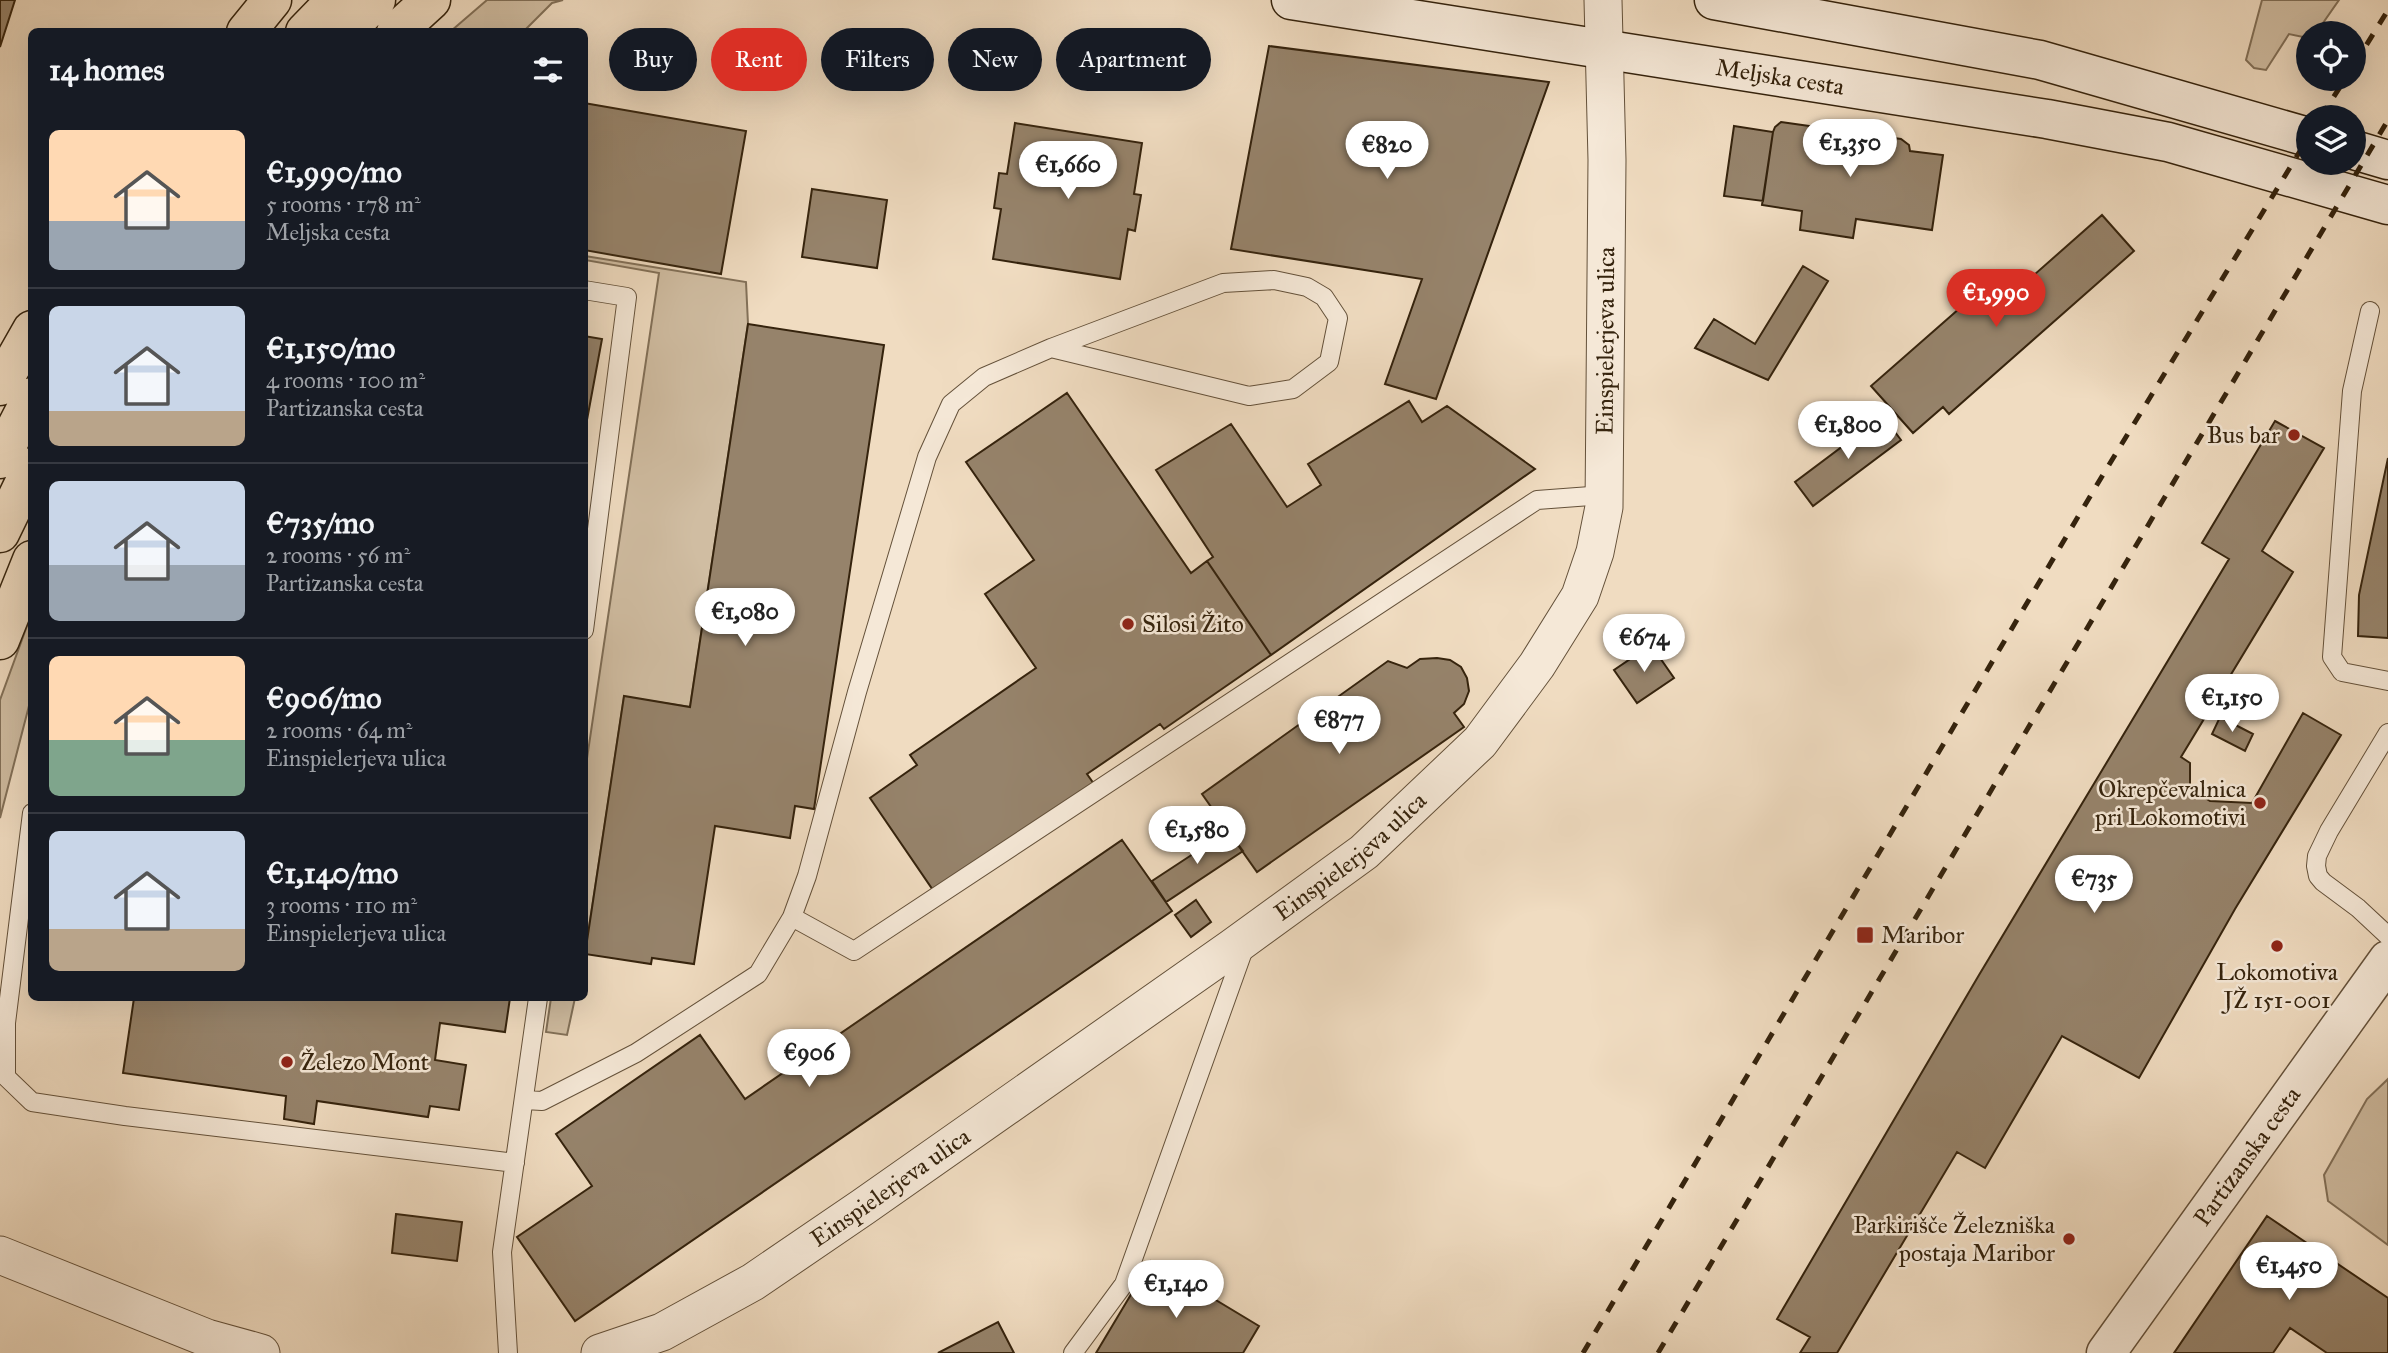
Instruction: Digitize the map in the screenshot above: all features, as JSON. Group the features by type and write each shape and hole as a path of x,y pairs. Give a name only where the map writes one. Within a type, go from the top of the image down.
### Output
{"highway":[{"path":"249,28 272,0"},
{"path":"309,28 337,0"},
{"path":"349,28 376,0"},
{"path":"400,28 431,0"},
{"path":"0,386 28,337"},
{"path":"0,459 28,405"},
{"path":"0,533 28,475"},
{"path":"0,640 28,570"}],"main road":[{"name":"Meljska cesta","path":"1291,0 1604,47 2047,119 2168,142 2388,205"},
{"path":"1714,0 2040,60 2296,134"},
{"path":"2366,154 2388,160"},
{"name":"Partizanska cesta","path":"2106,1353 2388,960"}],"street":[{"name":"Einspielerjeva ulica","path":"600,1353 662,1332 753,1282 1364,852 1480,742 1537,666 1580,596 1595,552 1604,506 1607,160 1603,0"},
{"path":"0,1255 207,1338 261,1353"}],"lane":[{"path":"525,1100 542,1101 636,1054 758,974 792,917 807,876 857,692 927,457 951,404 984,377 1051,348 1223,283 1274,280 1307,288 1324,297 1338,318 1329,362 1293,389 1249,396 1051,348"},
{"path":"588,291 627,297 591,531 588,573"},
{"path":"2370,311 2351,391 2332,657 2342,672 2388,681"},
{"path":"792,917 854,951 1537,500 1604,495"},
{"path":"2388,733 2329,831 2317,856 2316,866 2318,876 2323,882 2358,908 2388,936"},
{"path":"28,845 6,1023 6,1077 32,1102 125,1116 515,1163"},
{"path":"1073,1353 1125,1284 1248,936"},
{"path":"508,1353 502,1252 538,1001"}],"shaded area":[{"path":"487,0 563,0 552,3 527,28 454,28"},
{"path":"2262,0 2339,0 2324,21 2296,21 2296,35 2289,34 2266,70 2254,68 2246,60"},
{"path":"588,256 746,282 748,324 690,707 624,697 588,934 588,752 659,273 588,261"},
{"path":"28,623 28,710 0,818 0,700"},
{"path":"551,1001 574,1001 567,1035 546,1032"},
{"path":"2388,1079 2388,1245 2328,1201 2324,1175 2367,1099"}],"building":[{"path":"0,0 15,0 0,47"},
{"path":"1269,46 1549,82 1436,399 1385,384 1422,279 1231,249"},
{"path":"588,104 746,131 721,274 588,251"},
{"path":"1781,122 1901,139 1909,145 1910,151 1943,155 1932,230 1856,219 1853,238 1800,230 1802,211 1762,205 1773,132"},
{"path":"1015,123 1142,143 1134,194 1141,195 1135,231 1128,229 1120,279 993,259 1001,209 994,208 999,173 1007,174"},
{"path":"1734,126 1773,132 1763,201 1724,196"},
{"path":"812,189 887,200 877,268 802,257"},
{"path":"2102,215 2134,251 1949,414 1943,407 1913,433 1871,386 1984,287 2000,305"},
{"path":"1803,266 1828,281 1768,380 1695,348 1714,319 1755,344"},
{"path":"748,324 884,345 814,809 795,806 790,838 715,826 694,964 652,958 651,964 588,954 588,934 624,696 690,707"},
{"path":"588,337 602,339 588,414"},
{"name":"Silosi Žito","path":"1067,393 1191,573 1207,561 1271,655 1164,729 1160,724 1087,774 1094,784 935,893 870,798 917,765 910,755 1036,668 985,594 1034,560 966,462"},
{"path":"1409,401 1422,422 1447,406 1535,469 1271,655 1207,561 1213,557 1156,470 1231,424 1287,507 1321,485 1308,464"},
{"path":"1883,416 1901,440 1813,506 1795,482"},
{"path":"2275,421 2324,448 2262,551 2293,572 2181,757 2190,763 2190,788 2210,801 2252,803 2303,713 2341,735 2235,909 2139,1078 2062,1036 1985,1168 1957,1152 1837,1353 1800,1353 1810,1337 1777,1319 1979,975 2229,559 2202,543"},
{"path":"2388,458 2388,638 2358,636 2359,595"},
{"path":"1651,645 1674,678 1637,703 1614,670"},
{"path":"1420,659 1450,660 1461,667 1467,678 1469,691 1464,704 1454,713 1464,727 1257,872 1202,794 1388,661 1407,668"},
{"path":"2220,717 2253,734 2245,751 2212,734"},
{"path":"1228,831 1243,851 1166,902 1152,881"},
{"path":"1122,840 1172,911 575,1321 517,1237 592,1186 556,1134 700,1035 745,1099"},
{"path":"1196,900 1211,922 1191,937 1175,915"},
{"name":"Železo Mont","path":"134,1001 510,1001 505,1032 440,1023 435,1060 466,1065 459,1110 430,1106 428,1117 317,1101 314,1124 284,1119 286,1096 123,1073"},
{"path":"396,1214 462,1222 457,1261 392,1253"},
{"path":"2267,1216 2388,1298 2388,1353 2327,1353 2290,1328 2273,1353 2174,1353"},
{"path":"1151,1261 1259,1326 1243,1353 1096,1353"},
{"path":"998,1322 1014,1353 938,1353"}],"railway":[{"path":"2366,46 2388,10"},
{"path":"2329,105 2337,91"},
{"path":"1658,1353 2388,120"},
{"path":"1583,1353 2098,483 2296,158"}],"place":[{"name":"Bus bar","path":"2294,435"},
{"name":"Silosi Žito","path":"1128,624"},
{"name":"Okrepčevalnica pri Lokomotivi","path":"2260,803"},
{"name":"Maribor","path":"1865,935"},
{"name":"Lokomotiva JŽ 151-001","path":"2277,946"},
{"name":"Železo Mont","path":"287,1062"},
{"name":"Parkirišče Železniška postaja Maribor","path":"2069,1239"}]}
